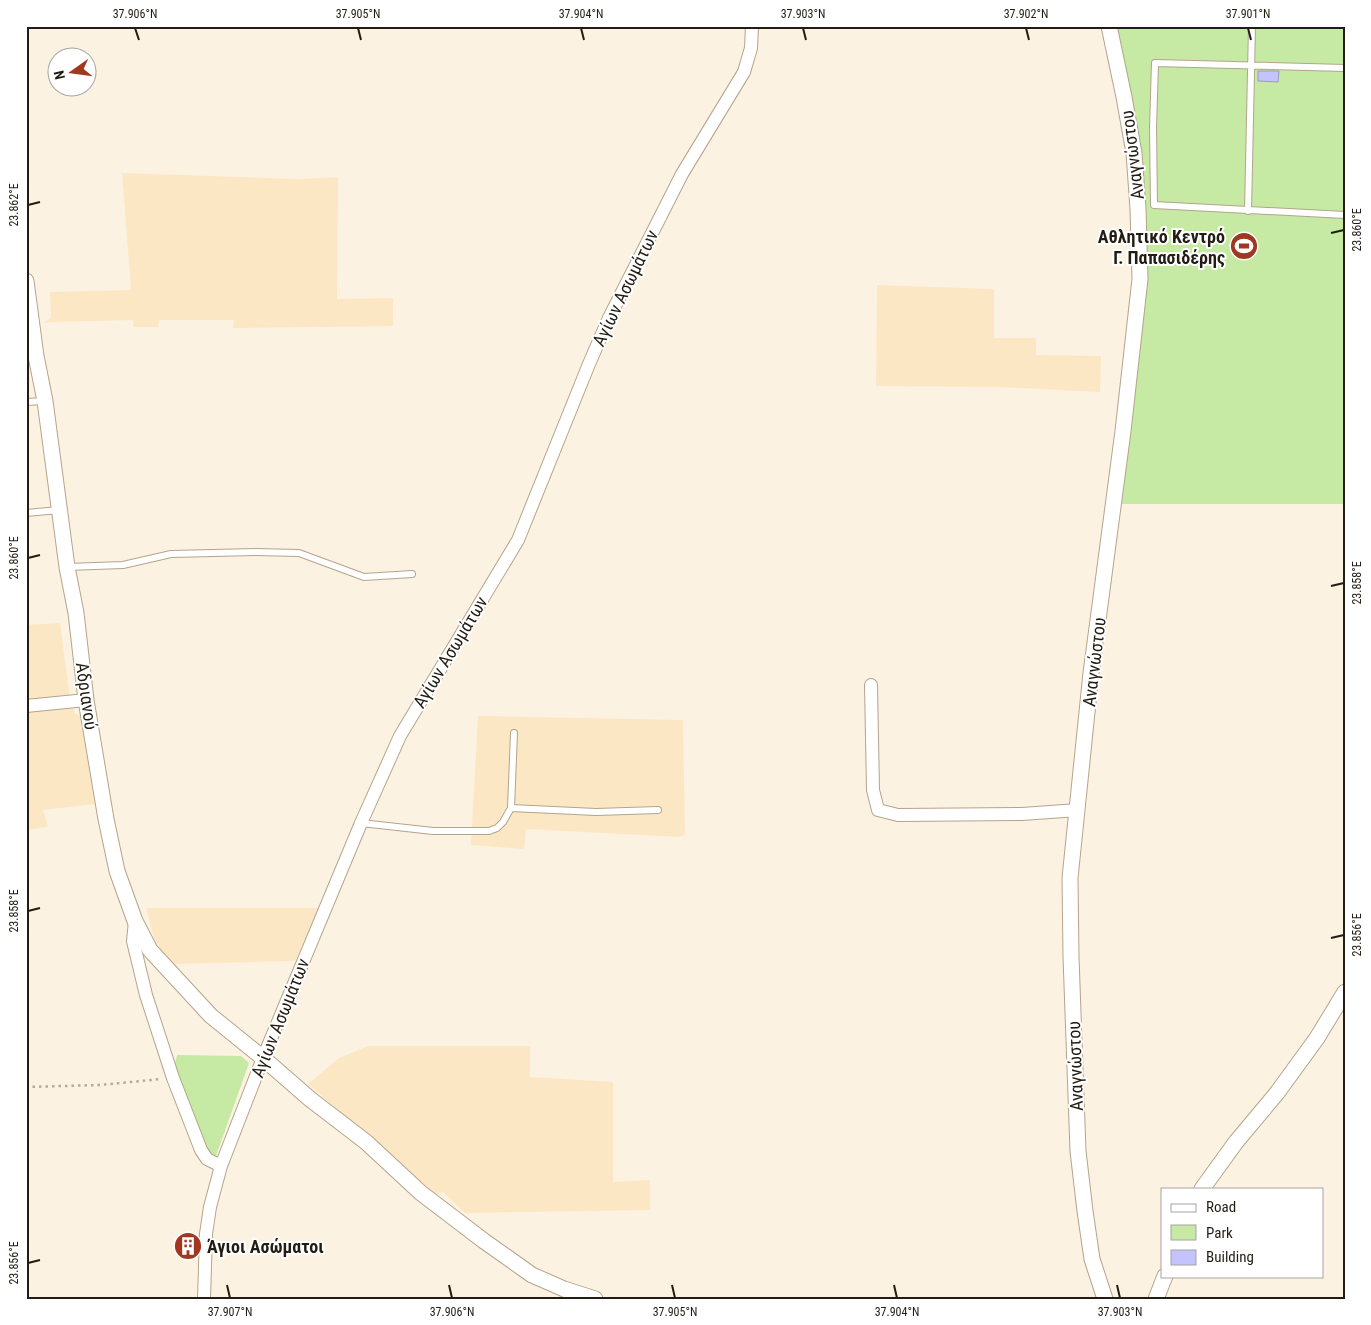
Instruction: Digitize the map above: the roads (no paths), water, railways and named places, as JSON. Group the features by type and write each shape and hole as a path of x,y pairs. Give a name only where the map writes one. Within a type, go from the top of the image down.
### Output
{"street":[{"name":"Αγίων Ασωμάτων","path":"204,1299 206,1234 210,1206 221,1166 263,1058 361,823 400,736 518,540 588,364 609,318 682,174 744,72 751,48 752,26"},
{"name":"Αναγνώστου","path":"1105,1299 1092,1259 1078,1151 1070,878 1091,673 1123,431 1146,206 1109,26"},
{"name":"Αδριανού","path":"26,281 76,613 86,700 106,818 117,872 135,920 150,950 212,1016 310,1099 366,1142 429,1199 532,1275 558,1290 595,1299"},
{"path":"871,685 873,790 878,810 898,815 1022,814 1078,810"},
{"path":"26,706 86,700"},
{"path":"135,920 133,941 139,968 173,1078 201,1150 208,1159 221,1166"},
{"path":"1203,1188 1317,1038 1345,992"},
{"path":"1156,1299 1165,1278"}],"lane":[{"path":"1248,211 1252,26"},
{"path":"1345,68 1155,62 1146,206 1345,215"},
{"path":"26,402 45,401"},
{"path":"26,512 61,510"},
{"path":"68,567 123,565 171,554 255,552 299,553 364,577 412,574"},
{"path":"361,823 434,831 489,831 497,828 511,808 514,733"},
{"path":"511,808 596,812 658,810"}],"place":[{"name":"Αθλητικό Κεντρό Γ. Παπασιδέρης","path":"1244,246"},
{"name":"Άγιοι Ασώματοι","path":"188,1246"}]}
